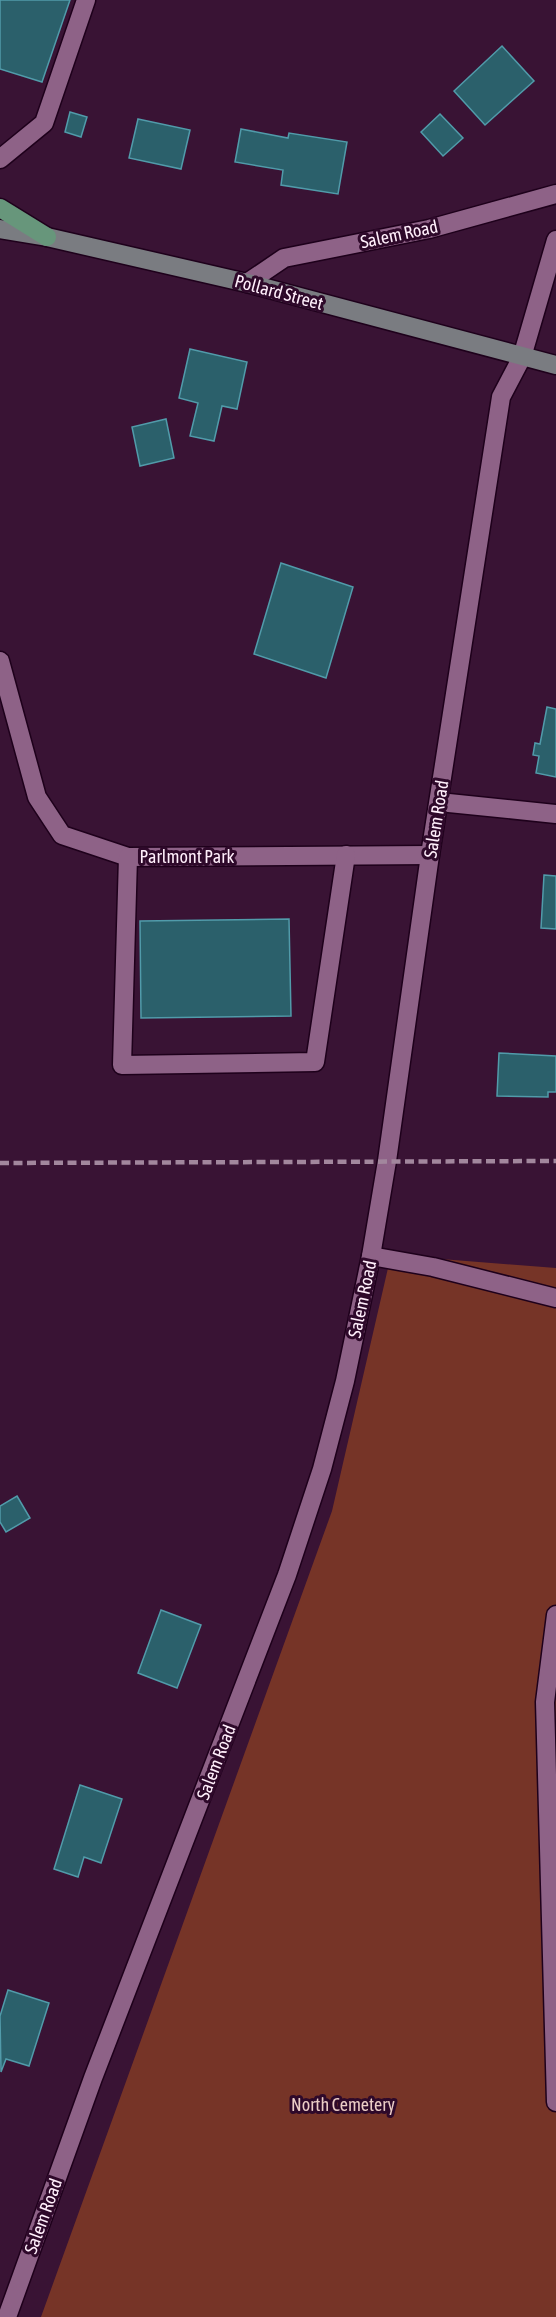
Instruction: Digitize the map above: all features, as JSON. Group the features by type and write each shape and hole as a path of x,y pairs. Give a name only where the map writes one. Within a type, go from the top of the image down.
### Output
{"main road":[{"path":"0,208 47,237"},
{"name":"Pollard Street","path":"0,229 47,237 247,283 556,365"}],"street":[{"path":"0,159 44,123 86,0"},
{"name":"Salem Road","path":"247,283 284,258 429,229 556,194"},
{"name":"Salem Road","path":"7,2317 93,2078 258,1655 322,1469 345,1381 371,1256 387,1161 430,855 501,397 522,357 556,240"},
{"name":"Parlmont Park","path":"0,662 37,797 63,835 128,857 430,855"},
{"path":"439,802 556,814"},
{"path":"128,857 122,1065 315,1062 345,855"},
{"path":"371,1256 433,1267 556,1298"},
{"path":"556,1615 545,1702 551,1756 556,2102"}],"green space":[{"name":"North Cemetery","path":"391,1255 556,1268 556,2317 41,2317 332,1511"}],"building":[{"path":"0,0 70,0 42,82 0,69"},
{"path":"502,46 534,81 485,125 454,91"},
{"path":"70,112 87,117 81,137 65,132"},
{"path":"440,114 463,138 443,156 421,132"},
{"path":"138,119 190,130 181,169 129,158"},
{"path":"241,129 288,138 289,133 347,142 338,194 281,185 283,170 235,162"},
{"path":"190,349 247,362 237,409 222,406 214,441 190,436 198,403 179,398"},
{"path":"166,419 174,458 140,466 132,427"},
{"path":"281,563 353,587 326,678 254,654"},
{"path":"547,707 556,709 556,777 536,773 539,756 533,755 535,743 540,744"},
{"path":"544,875 556,876 556,929 541,928"},
{"path":"289,919 291,1016 141,1018 140,921"},
{"path":"499,1053 556,1056 556,1092 548,1092 548,1097 497,1096"},
{"path":"17,1496 30,1518 6,1532 0,1522 0,1506"},
{"path":"161,1610 201,1625 177,1688 138,1673"},
{"path":"80,1785 122,1799 101,1863 84,1857 78,1877 54,1869"},
{"path":"8,1990 49,2003 29,2066 6,2059 1,2072 0,2016"}],"railway":[{"path":"0,1163 556,1161"}]}
